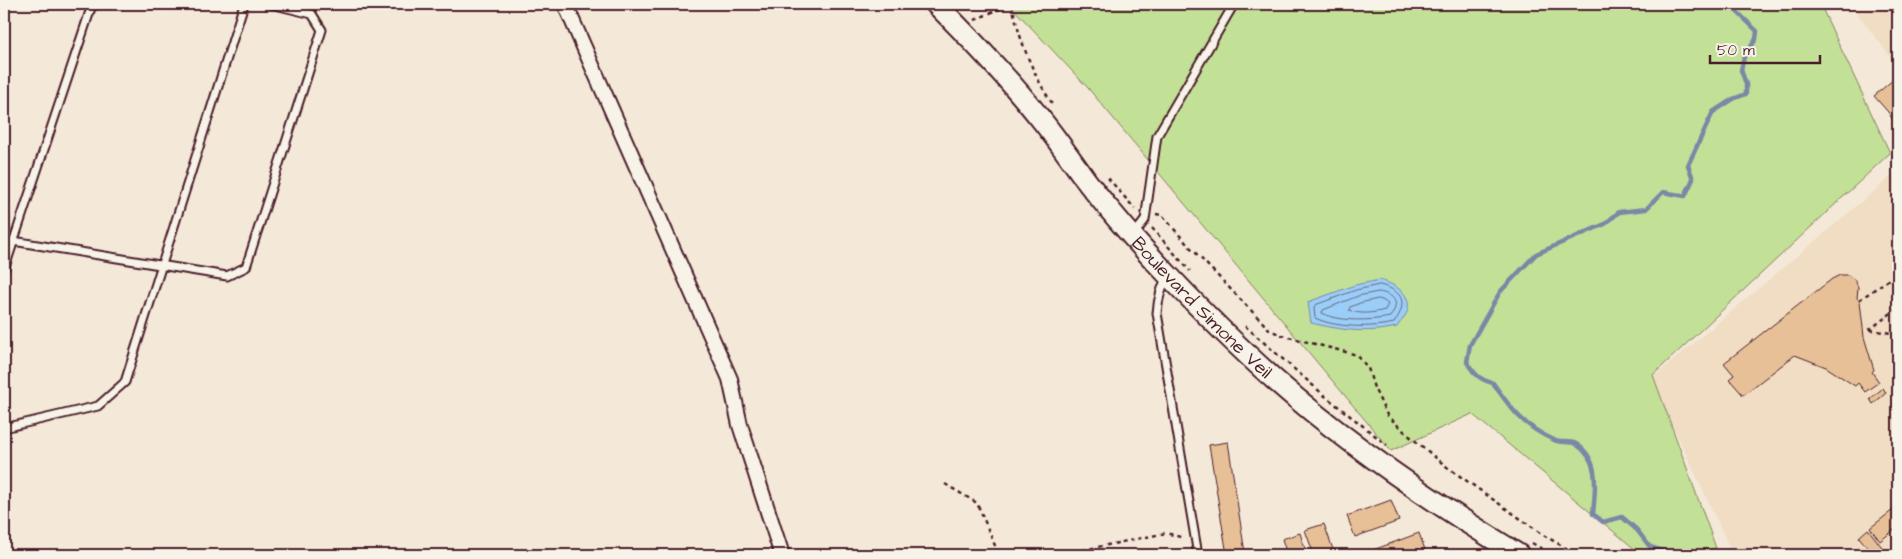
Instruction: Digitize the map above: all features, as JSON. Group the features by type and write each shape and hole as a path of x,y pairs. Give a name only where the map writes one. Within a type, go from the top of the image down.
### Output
{"main road":[{"name":"Boulevard Simone Veil","path":"936,4 1040,118 1090,184 1168,275 1221,329 1276,380 1389,470 1467,524 1524,548"}],"street":[{"path":"565,4 730,379 740,425 782,555"}],"lane":[{"path":"4,270 91,8 95,4"},
{"path":"4,428 98,406 125,382 244,4"},
{"path":"13,241 227,276 246,267 322,30 312,14 271,4"},
{"path":"1133,236 1145,220 1157,136 1234,4"},
{"path":"1168,275 1163,282 1157,313 1197,552"}],"path":[{"path":"959,27 1011,4 1017,30 1036,77 1053,106"},
{"path":"1102,172 1196,278"},
{"path":"1145,220 1151,214 1162,215 1187,244 1270,330 1282,336 1356,355 1368,368 1374,388 1387,415 1407,434 1447,467 1545,536 1578,555"},
{"path":"1859,300 1898,273"},
{"path":"1898,308 1869,330 1898,334"},
{"path":"1243,325 1325,396 1393,450"},
{"path":"945,484 977,503 999,555"},
{"path":"1059,555 1166,533 1182,536 1197,552"},
{"path":"1524,548 1553,555"}],"shaded area":[{"path":"1850,4 1898,4 1898,67"},
{"path":"1898,171 1898,555 1733,555 1651,379"}],"green space":[{"path":"1009,4 1820,4 1890,153 1653,375 1716,548 1689,555 1642,555 1472,414 1391,451 1088,88"}],"water":[{"path":"1380,280 1395,286 1407,298 1408,309 1397,327 1364,331 1333,328 1311,323 1308,302 1355,285"}],"building":[{"path":"1895,78 1898,82 1898,128 1888,112 1874,96"},
{"path":"1840,275 1848,275 1855,280 1858,287 1857,298 1860,301 1864,337 1874,370 1872,372 1879,382 1865,392 1858,383 1855,386 1826,367 1795,355 1743,395 1729,379 1734,375 1724,363 1832,279"},
{"path":"1883,388 1886,393 1873,404 1870,399"},
{"path":"1228,442 1245,553 1232,555 1227,555 1209,445"},
{"path":"1391,500 1399,521 1355,537 1347,516"},
{"path":"1898,506 1898,527 1880,541 1870,528"},
{"path":"1324,524 1335,555 1314,555 1305,530"},
{"path":"1868,529 1888,555 1873,555 1859,537"},
{"path":"1300,533 1307,555 1287,555 1282,539"},
{"path":"1419,533 1427,555 1365,555 1365,553"}],"waterway":[{"path":"1677,555 1650,547 1637,530 1622,517 1603,522 1593,514 1595,476 1593,467 1584,451 1574,443 1556,441 1526,423 1512,409 1493,383 1478,376 1467,362 1470,345 1500,292 1536,254 1605,224 1619,212 1646,209 1663,192 1685,196 1693,179 1688,165 1713,112 1733,99 1746,94 1746,84 1741,70 1744,57 1756,39 1757,31 1729,4"}]}
